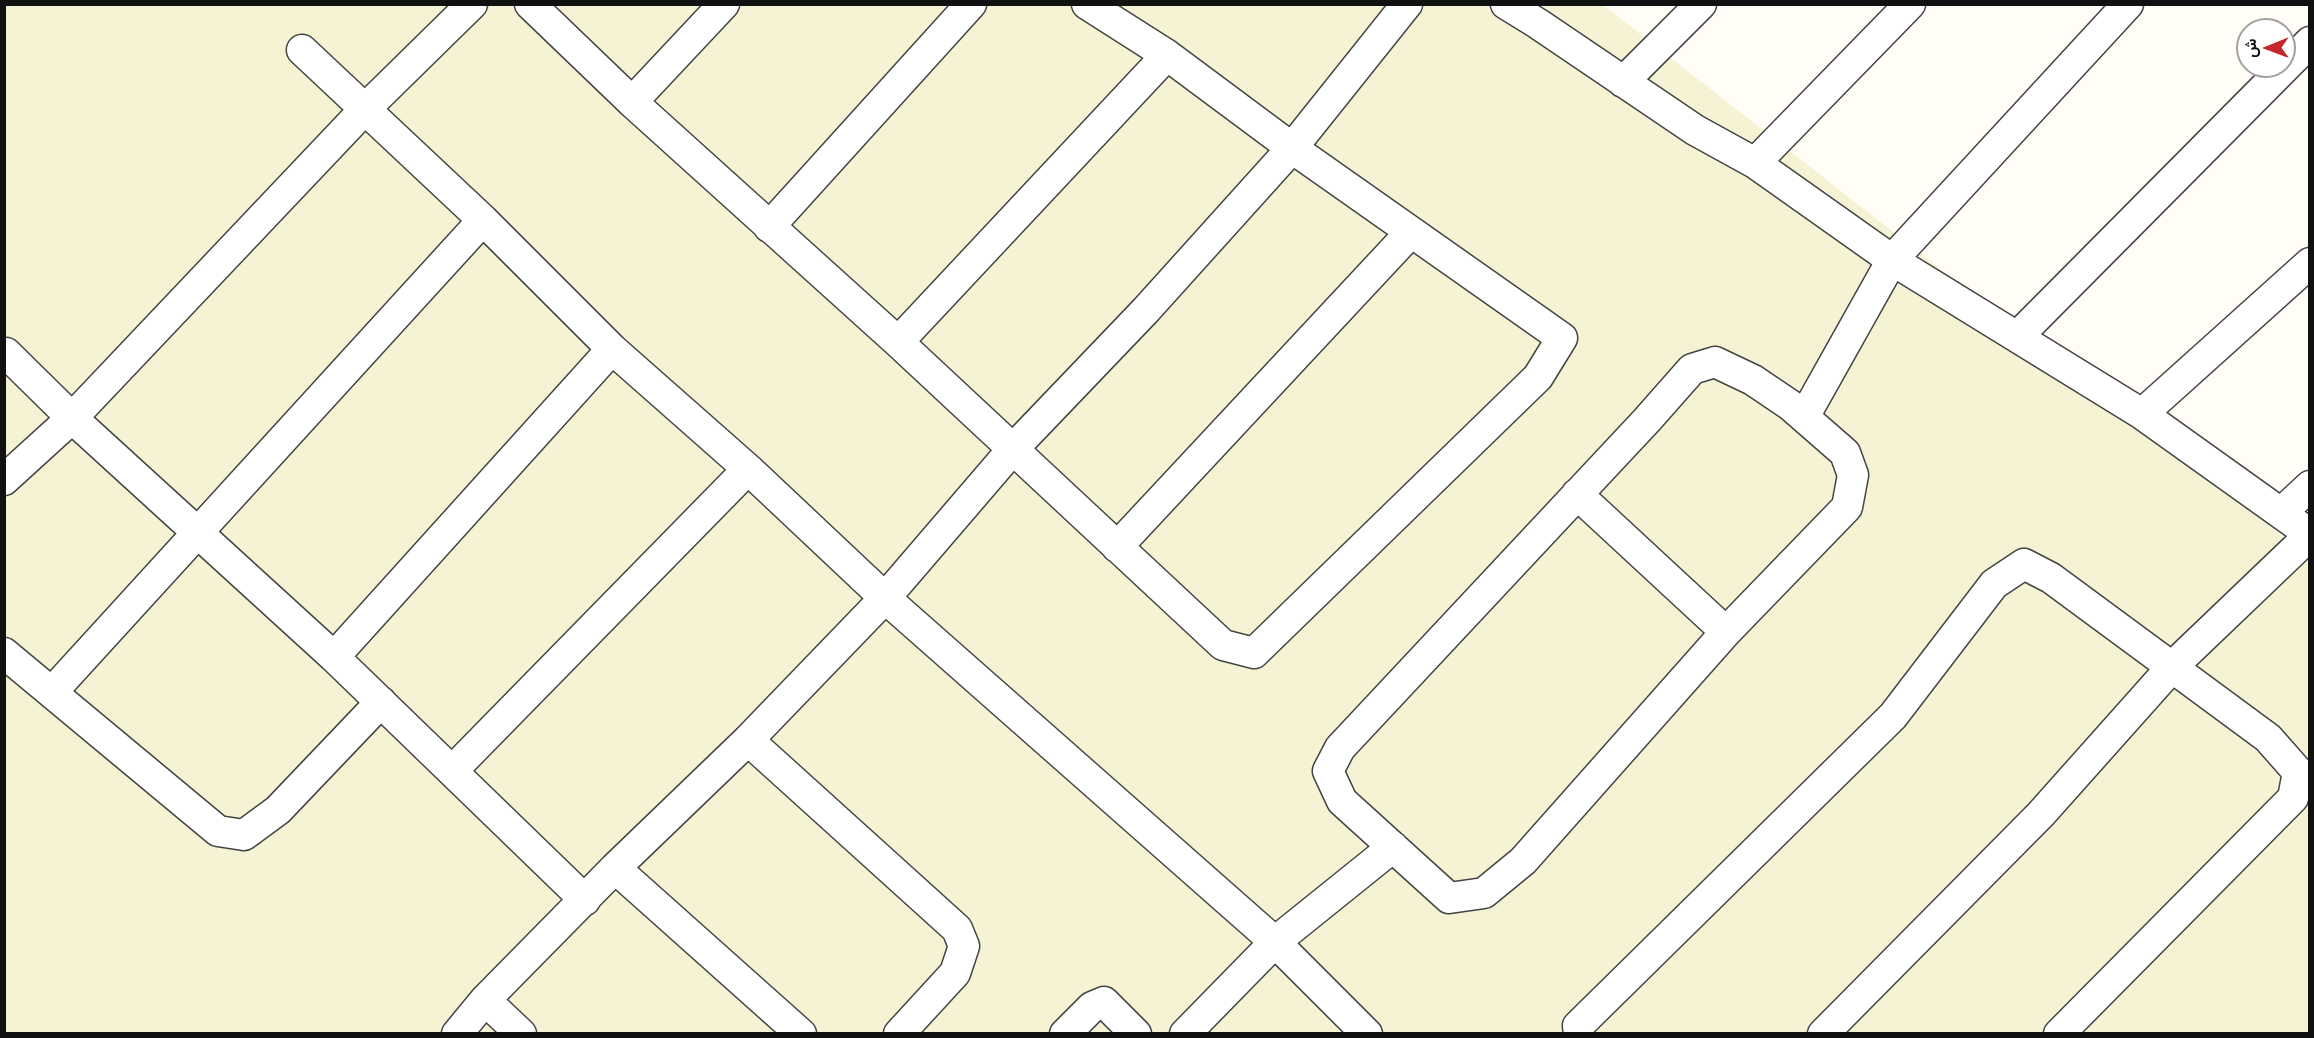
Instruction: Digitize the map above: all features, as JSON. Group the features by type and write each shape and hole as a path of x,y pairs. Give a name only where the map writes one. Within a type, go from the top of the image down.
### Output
{"street":[{"path":"4,480 72,418 365,109 472,4"},
{"path":"530,4 632,102 898,342 1223,645 1254,653 1538,377 1562,339 1292,148 1167,55 1087,4"},
{"path":"632,102 724,4"},
{"path":"769,227 972,4"},
{"path":"457,1034 485,1000 615,868 748,740 885,598 1012,450 1146,310 1292,148 1407,4"},
{"path":"1506,4 1537,22 1695,130 1755,163 1892,260 2142,414 2310,534 2172,667 2041,814 1823,1034"},
{"path":"1623,82 1701,4"},
{"path":"1755,163 1910,4"},
{"path":"1804,417 1892,260 2128,4"},
{"path":"2018,336 2310,42"},
{"path":"302,50 483,220 612,349 748,469 885,598 1275,942 1367,1034"},
{"path":"898,342 1167,55"},
{"path":"53,691 483,220"},
{"path":"1117,547 1411,232"},
{"path":"2142,414 2310,263"},
{"path":"334,657 612,349"},
{"path":"6,353 72,418 334,657 585,900"},
{"path":"1714,362 1753,380 1804,417 1845,453 1853,475 1847,507 1726,632 1523,861 1484,893 1449,898 1342,801 1328,771 1340,748 1577,494 1692,369 1714,362"},
{"path":"453,770 748,469"},
{"path":"2281,513 2310,486"},
{"path":"1577,494 1726,632"},
{"path":"1579,1034 1578,1026 1893,716 1994,584 2024,564 2051,578 2268,738 2298,772 2293,798 2058,1034"},
{"path":"4,653 53,691 218,831 244,835 278,810 381,702"},
{"path":"748,740 957,929 964,946 955,973 899,1034"},
{"path":"1185,1034 1275,942 1393,847"},
{"path":"615,868 801,1034"},
{"path":"485,1000 521,1034"},
{"path":"1065,1034 1092,1007 1104,1002 1136,1034"}],"shaded area":[{"path":"5,5 1603,5 2309,557 2309,1033 5,1034"}]}
